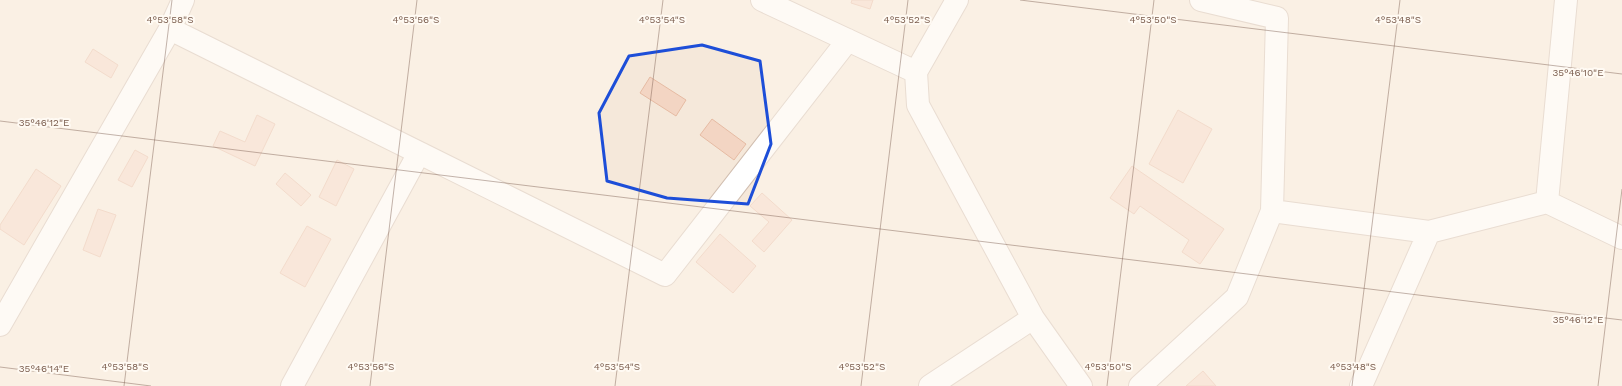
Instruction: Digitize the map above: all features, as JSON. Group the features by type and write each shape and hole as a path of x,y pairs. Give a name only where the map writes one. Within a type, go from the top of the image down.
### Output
{"street":[{"path":"0,325 170,29 183,0"},
{"path":"762,0 916,72"},
{"path":"957,0 916,72 918,105 1033,318 1080,386"},
{"path":"1140,386 1237,297 1272,211 1277,9 1201,0"},
{"path":"1548,202 1566,0"},
{"path":"170,29 666,275 848,40"},
{"path":"292,386 419,152"},
{"path":"1272,211 1429,232 1548,202 1622,238"},
{"path":"1361,386 1429,232"},
{"path":"930,386 1033,318"}],"highlighted area":[{"path":"702,45 760,61 771,144 748,204 667,198 607,181 599,113 629,56"}],"shaded area":[{"path":"0,0 1622,0 1622,386 0,386"}],"building":[{"path":"852,0 873,0 870,9 851,3"},
{"path":"93,49 118,65 111,78 85,62"},
{"path":"650,77 686,100 676,116 640,93"},
{"path":"1178,110 1212,129 1183,183 1149,164"},
{"path":"257,115 275,124 255,166 213,146 220,131 245,142"},
{"path":"712,119 746,144 734,160 700,135"},
{"path":"135,150 148,157 132,187 118,180"},
{"path":"337,160 354,169 336,206 319,197"},
{"path":"1132,166 1224,229 1200,264 1182,252 1189,240 1140,206 1134,214 1110,198"},
{"path":"36,169 61,186 24,245 0,229 0,225"},
{"path":"285,173 311,195 301,206 276,184"},
{"path":"762,193 792,220 764,252 752,241 769,222 750,206"},
{"path":"98,209 116,215 100,257 83,250"},
{"path":"307,226 331,239 305,287 280,273"},
{"path":"720,234 756,266 733,293 696,262"},
{"path":"1203,371 1216,386 1186,386"}]}
